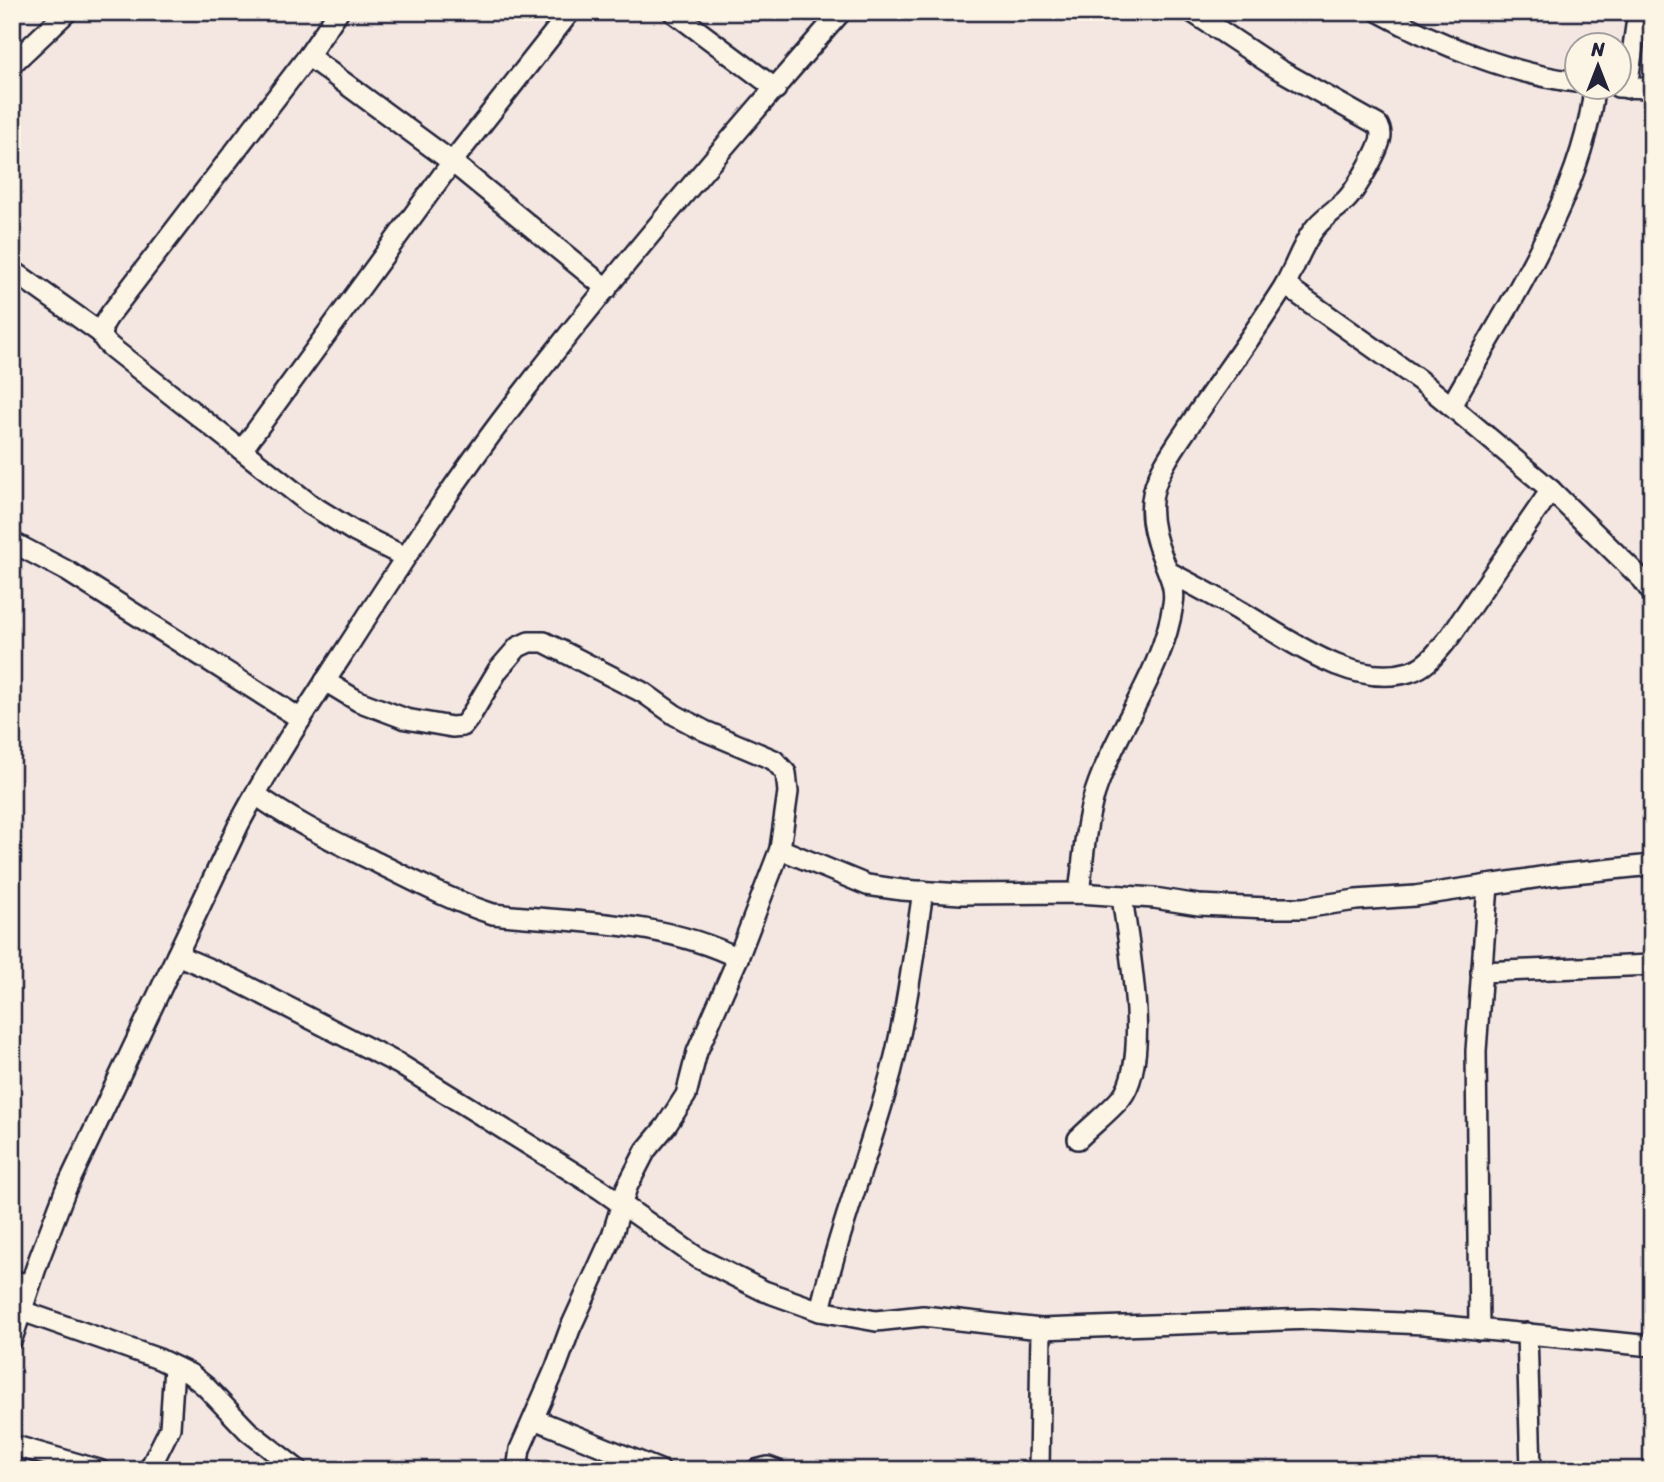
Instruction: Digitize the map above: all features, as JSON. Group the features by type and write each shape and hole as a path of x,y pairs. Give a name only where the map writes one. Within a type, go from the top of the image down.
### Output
{"street":[{"path":"12,64 67,12"},
{"path":"338,12 308,56 111,313 103,324 102,334 104,341 332,519 405,557"},
{"path":"242,450 452,163 570,12"},
{"path":"673,12 776,89"},
{"path":"12,1339 22,1311 21,1282 255,794 301,719 405,557 520,396 841,12"},
{"path":"1079,893 1089,816 1098,783 1165,642 1174,595 1169,572 1153,532 1150,515 1153,488 1179,441 1285,285 1311,232 1321,220 1349,198 1380,140 1381,130 1378,125 1255,55 1192,12"},
{"path":"1379,12 1407,27 1485,59 1562,80"},
{"path":"1632,42 1638,12"},
{"path":"308,56 452,163 607,289"},
{"path":"1632,87 1652,88"},
{"path":"1451,406 1549,232 1577,159 1591,102"},
{"path":"12,270 102,334"},
{"path":"1285,285 1419,380 1551,489 1635,572 1652,593"},
{"path":"1169,572 1335,665 1374,675 1410,672 1422,667 1449,638 1551,489"},
{"path":"12,542 66,571 301,719"},
{"path":"325,681 358,701 406,719 452,727 463,726 498,670 518,647 529,642 544,642 644,693 675,715 705,731 774,760 786,773 788,792 780,849 738,958 697,1052 686,1095 646,1150 627,1187 607,1248 520,1449 517,1470"},
{"path":"255,794 270,806 337,842 435,893 471,907 493,914 629,925 681,936 738,958"},
{"path":"780,849 867,885 961,894 1079,893 1199,905 1303,908 1652,864"},
{"path":"1479,1330 1476,1051 1488,885"},
{"path":"820,1311 832,1260 893,1064 923,891"},
{"path":"1078,1139 1122,1097 1136,1062 1137,1021 1122,896"},
{"path":"177,955 245,985 399,1064 564,1166 698,1258 764,1290 820,1311 876,1321 923,1316 1041,1329 1312,1319 1424,1324 1652,1346"},
{"path":"1481,972 1652,965"},
{"path":"22,1311 190,1374 248,1431 298,1470"},
{"path":"1039,1470 1041,1329"},
{"path":"1527,1333 1531,1470"},
{"path":"149,1470 170,1428 174,1367"},
{"path":"534,1419 660,1470"},
{"path":"12,1445 99,1470"},
{"path":"756,1470 768,1467 776,1470"}]}
